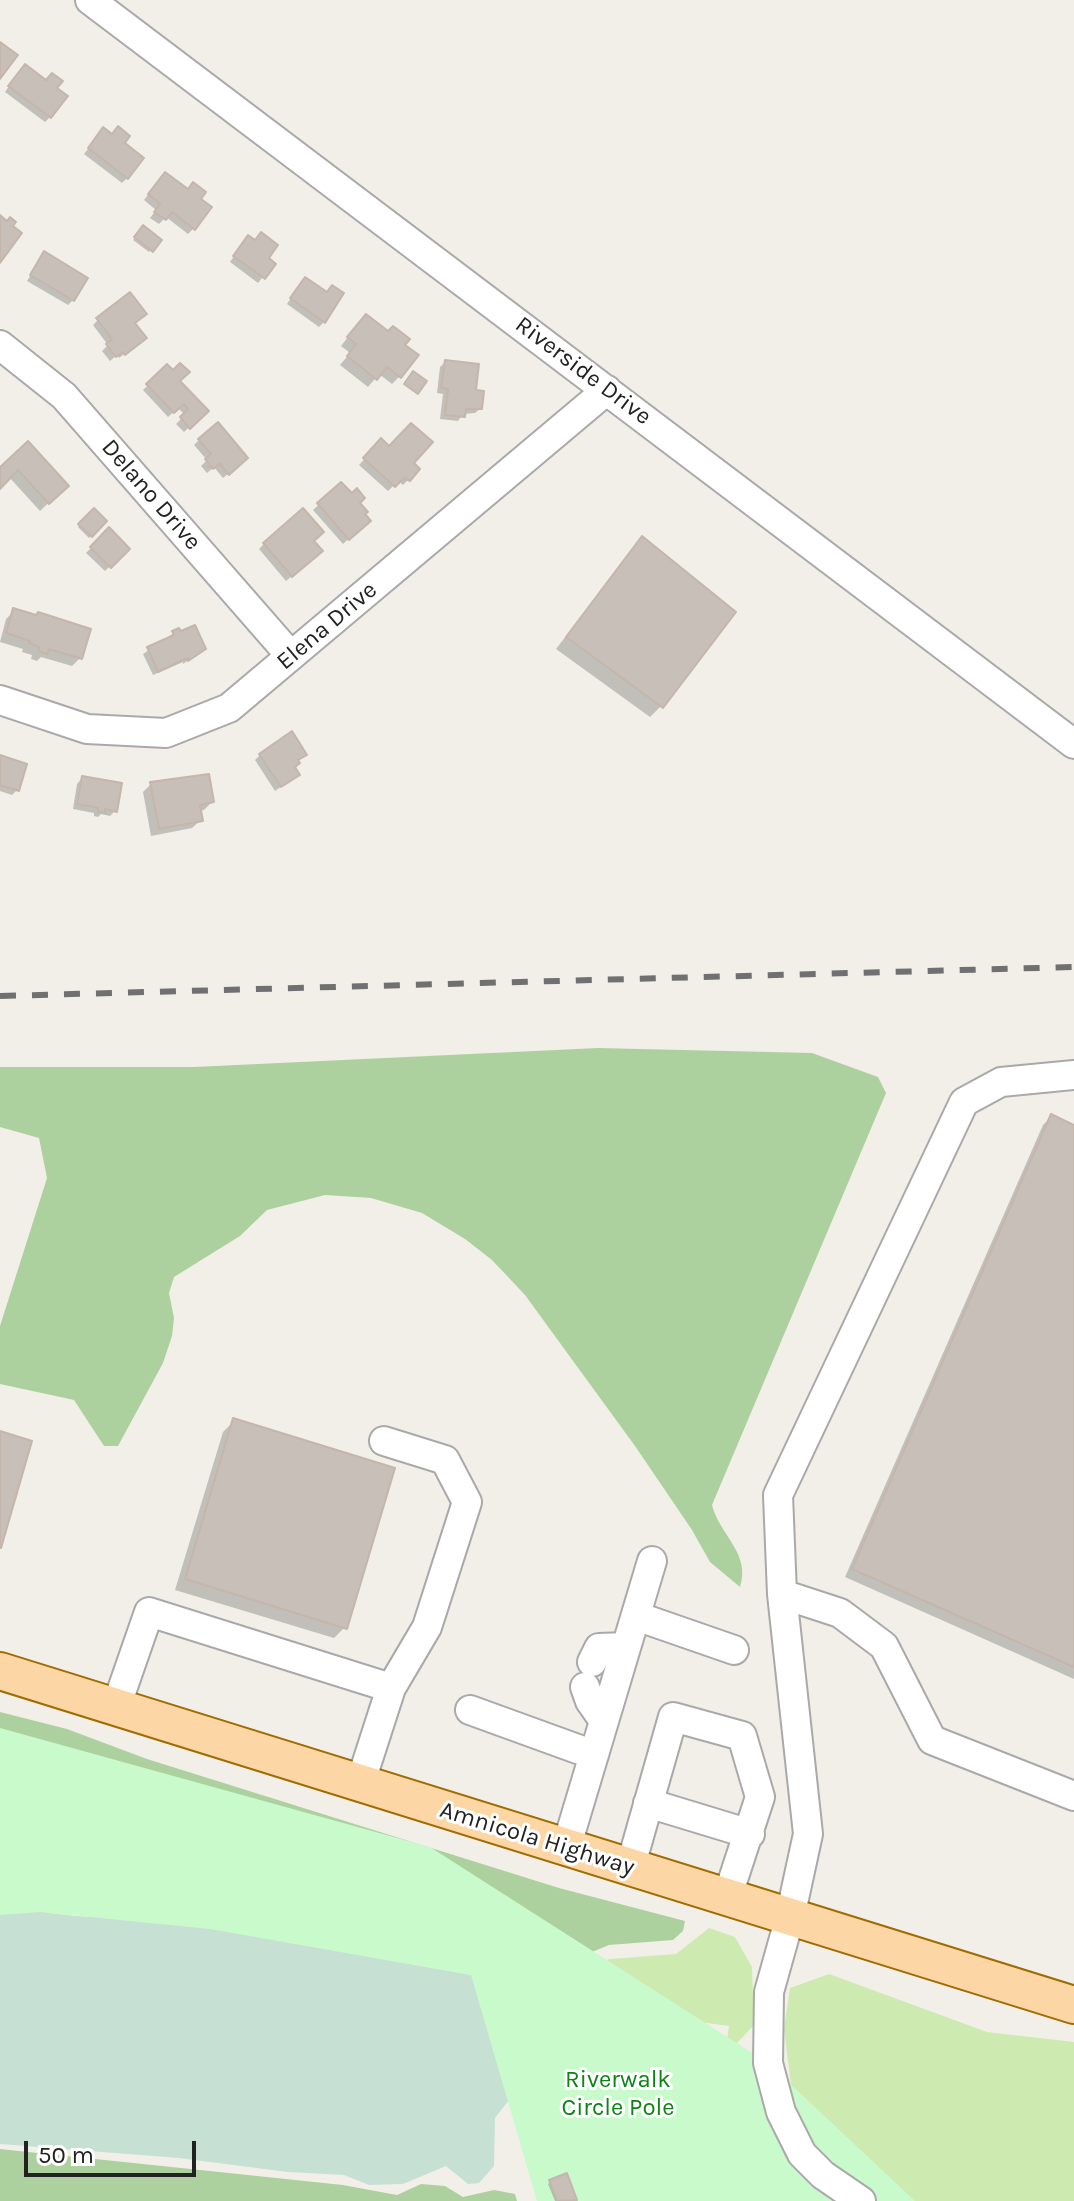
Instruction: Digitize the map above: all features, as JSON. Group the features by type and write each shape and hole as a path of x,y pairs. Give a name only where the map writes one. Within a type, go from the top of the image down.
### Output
{"main road":[{"name":"Amnicola Highway","path":"0,1671 1074,2005"}],"street":[{"name":"Riverside Drive","path":"90,0 1074,744"},
{"name":"Delano Drive","path":"0,345 64,396 291,656"},
{"name":"Elena Drive","path":"0,700 87,729 166,733 229,708 607,390"},
{"path":"861,2201 823,2175 802,2154 781,2112 768,2063 769,1992 790,1917 808,1834 782,1594 778,1495 964,1102 1001,1082 1074,1075"},
{"path":"360,1784 391,1688 427,1627 467,1502 445,1460 384,1441"},
{"path":"566,1848 652,1561"},
{"path":"782,1594 840,1613 884,1646 932,1740 1074,1796"},
{"path":"116,1707 149,1612 391,1688"},
{"path":"636,1616 734,1650"},
{"path":"604,1721 590,1701 588,1674 599,1648 626,1647"},
{"path":"470,1710 594,1755"},
{"path":"630,1868 673,1717 742,1736 760,1797 727,1898"},
{"path":"648,1803 750,1834"}],"green space":[{"path":"598,1048 812,1053 878,1077 886,1093 712,1505 738,1554 742,1575 740,1587 710,1562 635,1446 525,1295 492,1260 422,1213 371,1198 325,1195 267,1210 240,1236 174,1277 169,1293 174,1318 172,1336 163,1363 118,1446 104,1446 74,1400 0,1384 0,1326 47,1178 39,1138 0,1127 0,1067 194,1067"},
{"path":"0,1712 67,1729 147,1759 559,1888 685,1921 683,1931 673,1940 609,1945 592,1952 0,1869"},
{"name":"Riverwalk Circle Pole","path":"0,1728 430,1847 768,2063 915,2201 537,2201 471,1975 210,1929 40,1912 0,1915"},
{"path":"0,1907 76,1916 163,1920 495,1979 509,2100 495,2118 494,2166 479,2183 468,2184 446,2166 403,2184 369,2185 344,2175 0,2144"},
{"path":"709,1928 735,1937 752,1967 754,2025 737,2043 727,2040 729,2026 707,2023 683,2027 593,1964 610,1959 676,1954"},
{"path":"829,1974 987,2032 1074,2042 1074,2201 880,2201 792,2093 784,2028 790,1988"},
{"path":"0,2149 343,2185 397,2195 421,2184 445,2186 463,2197 494,2190 515,2194 517,2201 0,2201"}],"building":[{"path":"0,42 18,55 0,79"},
{"path":"25,64 46,80 52,73 63,81 57,88 68,96 51,118 8,86"},
{"path":"118,126 130,136 125,143 144,158 128,179 88,148 103,127 112,134"},
{"path":"165,172 188,189 193,182 206,192 201,199 212,207 195,230 172,212 166,220 154,212 160,204 148,194"},
{"path":"0,215 7,221 10,217 16,222 13,226 22,233 0,263"},
{"path":"143,225 162,240 153,252 134,237"},
{"path":"261,232 278,245 269,258 276,264 265,279 233,256 248,235 255,240"},
{"path":"44,251 88,278 74,301 30,275"},
{"path":"305,277 327,292 332,285 344,293 325,323 290,298"},
{"path":"130,292 147,314 135,323 147,338 125,355 123,352 116,357 106,344 112,339 96,318"},
{"path":"366,314 388,331 393,326 410,339 405,345 419,355 401,378 387,367 377,380 347,356 356,344 347,337"},
{"path":"445,360 479,364 476,390 484,391 482,409 466,409 465,417 445,415 448,389 441,388"},
{"path":"180,363 190,372 180,381 209,411 190,429 180,417 188,409 184,404 174,413 146,384 167,364 173,370"},
{"path":"413,371 427,381 418,394 404,384"},
{"path":"218,422 248,458 229,475 220,464 213,469 205,459 211,454 198,439"},
{"path":"411,423 433,442 414,463 420,469 410,481 404,478 395,487 363,458 381,438 389,446"},
{"path":"28,441 69,486 49,504 18,470 0,489 0,467"},
{"path":"341,482 352,493 357,488 365,498 360,503 371,521 349,540 317,503"},
{"path":"94,508 107,521 92,537 78,524"},
{"path":"303,508 324,532 314,541 323,551 292,577 263,543"},
{"path":"109,527 130,549 111,568 90,547"},
{"path":"642,536 736,612 663,708 566,637"},
{"path":"13,608 36,615 38,612 91,629 82,659 49,649 47,654 38,651 39,647 30,641 6,633"},
{"path":"195,625 206,649 188,661 188,658 158,672 147,647 174,635 172,631"},
{"path":"292,731 307,755 298,760 300,763 295,767 300,775 281,787 259,754"},
{"path":"0,755 27,764 19,791 0,785"},
{"path":"209,774 214,802 200,805 203,821 159,829 150,782"},
{"path":"82,776 122,783 117,812 105,809 105,813 98,812 98,808 77,804"},
{"path":"1051,1114 1074,1125 1074,1667 852,1569"},
{"path":"233,1418 395,1468 347,1629 185,1579"},
{"path":"0,1431 32,1441 1,1548 0,1548"},
{"path":"567,2173 577,2200 557,2201 549,2180"}],"railway":[{"path":"0,996 1074,967"}]}
